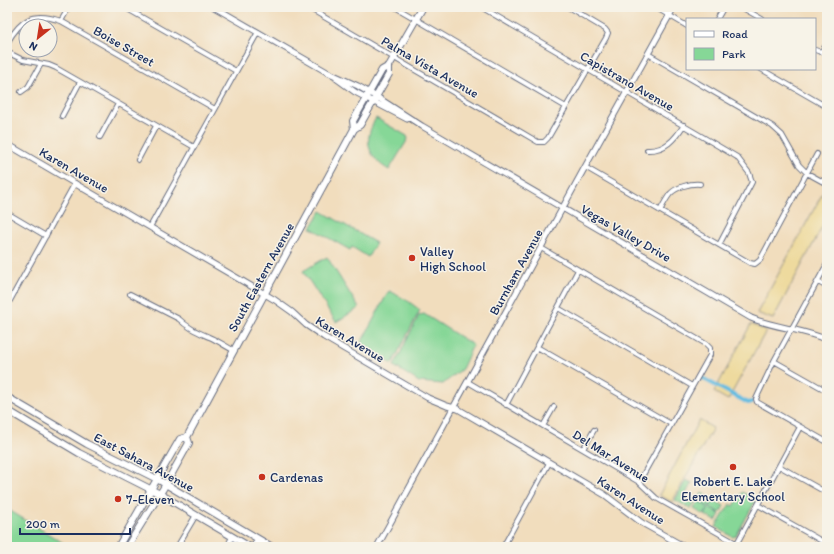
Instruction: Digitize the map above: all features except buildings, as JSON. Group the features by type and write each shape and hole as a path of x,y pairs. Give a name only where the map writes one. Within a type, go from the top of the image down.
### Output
{"main road":[{"name":"South Eastern Avenue","path":"118,547 179,440 187,437 354,129 360,125 389,74 389,66 423,7"},
{"name":"South Eastern Avenue","path":"354,129 354,122 368,95 382,70 389,66"},
{"name":"East Sahara Avenue","path":"7,397 69,434 166,484 272,547"},
{"name":"East Sahara Avenue","path":"7,410 86,457 151,489 250,547"},
{"path":"60,442 69,434"},
{"name":"South Eastern Avenue","path":"127,547 166,484 189,443 187,437"},
{"path":"254,547 258,539"}],"street":[{"path":"61,21 68,7"},
{"path":"124,7 236,71"},
{"name":"Vegas Valley Drive","path":"214,7 422,126 751,318 766,324 815,335 827,340"},
{"name":"Palma Vista Avenue","path":"307,7 538,142 544,142 548,138 566,107"},
{"path":"395,7 566,107 608,33 605,28 568,7"},
{"name":"Capistrano Avenue","path":"481,7 737,157 749,173 752,182 719,245"},
{"path":"655,7 686,25"},
{"name":"Burnham Avenue","path":"377,547 674,7"},
{"path":"718,18 724,7"},
{"path":"741,7 760,18"},
{"name":"Boise Street","path":"7,43 14,31 28,19 48,16 61,21 215,109"},
{"path":"150,227 258,32"},
{"path":"816,50 821,52 827,44"},
{"path":"7,52 23,60 56,68 194,147"},
{"path":"648,54 772,126 782,136 799,165 807,173 827,184"},
{"path":"21,92 28,87 41,64"},
{"path":"763,70 827,108"},
{"path":"62,116 80,82"},
{"path":"100,137 118,104"},
{"path":"647,150 654,150 669,144 678,135 684,125"},
{"path":"138,160 156,126"},
{"name":"Karen Avenue","path":"7,144 264,294 292,312 307,326 324,337 428,398 458,409 605,495 642,523 685,547"},
{"path":"585,167 750,263 755,264 760,260 817,154"},
{"path":"7,306 75,183"},
{"path":"660,211 670,193 676,189 694,183 700,184"},
{"path":"7,213 46,236"},
{"path":"541,248 706,344 710,348 710,354 639,482"},
{"path":"827,264 774,361 756,399 756,402 827,442"},
{"path":"506,404 578,270"},
{"path":"818,282 827,287"},
{"path":"130,294 179,320 186,326 234,350"},
{"path":"558,308 692,386"},
{"path":"537,347 672,424"},
{"path":"774,361 827,391"},
{"name":"Del Mar Avenue","path":"468,382 639,482 656,498 743,547"},
{"path":"543,426 554,407"},
{"path":"737,543 800,427"},
{"path":"583,449 594,430"},
{"path":"502,547 549,462"},
{"path":"779,466 827,493"},
{"path":"758,505 827,544"},
{"path":"177,547 196,515"},
{"path":"227,547 232,537"}],"green space":[{"path":"376,118 407,136 408,139 389,170 376,159 369,147 369,134"},
{"path":"321,211 376,243 368,257 352,247 350,250 311,228"},
{"path":"327,257 359,308 336,322 303,271"},
{"path":"390,291 420,310 392,364 360,345 388,292"},
{"path":"424,314 473,345 462,369 443,384 419,382 394,366 419,315"},
{"path":"686,480 692,483 685,495 695,501 691,509 675,500"},
{"path":"742,492 756,500 736,536 733,537 716,527 730,504 734,506"},
{"path":"702,493 713,500 709,507 698,501"},
{"path":"714,500 724,506 720,513 710,507"},
{"path":"698,501 709,508 704,515 694,509"},
{"path":"709,508 720,514 716,521 705,515"},
{"path":"7,509 70,547 7,547"}],"sand":[{"path":"825,189 827,191 827,218 773,319 757,313"},
{"path":"751,324 766,331 728,400 714,392"},
{"path":"699,420 713,428 672,502 659,495"}],"waterway":[{"path":"702,378 748,403 752,402"}],"place":[{"name":"Valley High School","path":"412,258"},
{"name":"Robert E. Lake Elementary School","path":"733,467"},
{"name":"Cardenas","path":"262,477"},
{"name":"7-Eleven","path":"118,499"}]}
